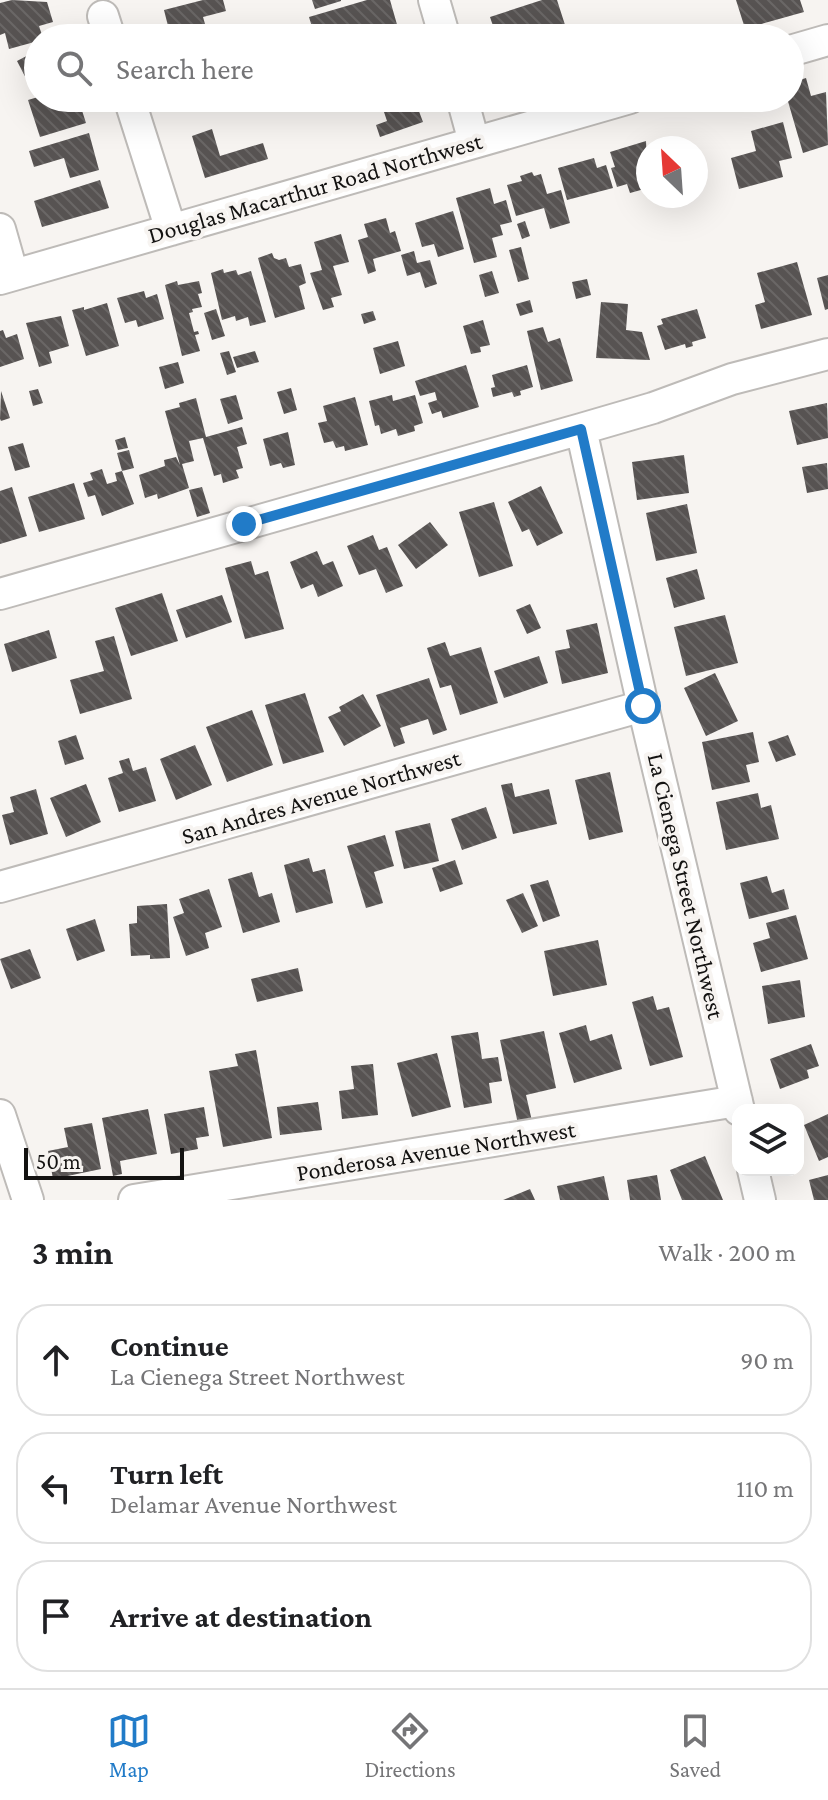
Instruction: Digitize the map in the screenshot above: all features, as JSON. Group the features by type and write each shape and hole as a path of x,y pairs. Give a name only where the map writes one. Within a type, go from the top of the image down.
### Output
{"street":[{"path":"434,0 441,24"},
{"path":"804,47 828,40"},
{"path":"133,112 171,230"},
{"path":"466,112 474,142"},
{"name":"Douglas Macarthur Road Northwest","path":"7,277 580,112"},
{"path":"0,229 7,277"},
{"path":"0,594 581,429 653,408 732,379 828,354"},
{"name":"La Cienega Street Northwest","path":"581,429 738,1104"},
{"name":"San Andres Avenue Northwest","path":"0,887 643,706"},
{"name":"Ponderosa Avenue Northwest","path":"134,1200 732,1107"},
{"path":"0,1115 28,1200"},
{"path":"754,1176 760,1200"}],"building":[{"path":"12,0 47,2 53,22 24,24 24,45 9,49 5,33 0,35 0,3"},
{"path":"203,0 223,0 226,11 203,17 205,24 168,24 164,10"},
{"path":"312,0 341,0 341,1 315,9"},
{"path":"367,0 390,0 397,24 311,24 309,17"},
{"path":"542,0 557,0 565,24 492,24 490,17"},
{"path":"736,0 800,0 804,12 762,24 744,24"},
{"path":"24,57 24,75 17,61"},
{"path":"804,79 811,96 826,92 828,145 803,153 791,112 804,112"},
{"path":"32,112 82,112 86,123 40,137"},
{"path":"384,112 419,112 423,122 380,137 376,125 387,121"},
{"path":"783,122 792,158 779,161 783,177 739,189 731,158 756,151 751,131"},
{"path":"212,129 220,156 263,143 268,159 205,178 192,136"},
{"path":"89,133 99,170 70,178 64,158 34,167 29,151"},
{"path":"636,144 636,191 630,193 627,184 617,187 610,152"},
{"path":"594,158 597,168 606,165 613,188 567,200 558,168"},
{"path":"532,172 534,176 541,174 547,194 561,190 570,223 550,229 544,208 516,216 507,185 522,181 520,176"},
{"path":"100,180 109,208 42,227 34,201"},
{"path":"490,188 494,204 506,200 512,222 500,225 503,235 492,238 497,257 474,263 456,198"},
{"path":"453,211 464,249 438,257 434,244 422,247 415,223"},
{"path":"386,218 390,233 395,231 401,251 373,259 376,271 368,274 358,240 368,237 364,224"},
{"path":"525,221 530,236 522,239 517,224"},
{"path":"341,234 349,262 333,266 342,295 331,298 334,307 323,310 310,273 322,270 314,242"},
{"path":"521,247 529,279 518,282 509,250"},
{"path":"414,251 417,263 430,260 437,284 425,288 420,272 407,276 401,255"},
{"path":"272,253 279,260 286,258 289,267 301,264 306,283 299,286 305,309 275,318 258,258"},
{"path":"797,262 812,315 761,329 755,305 765,302 757,273"},
{"path":"223,269 224,273 236,270 238,275 251,271 266,322 250,326 248,317 236,321 235,316 222,320 211,273"},
{"path":"492,271 499,293 485,297 479,275"},
{"path":"828,275 828,309 825,310 817,278"},
{"path":"587,279 591,295 576,299 572,282"},
{"path":"177,281 178,285 199,281 202,293 198,294 202,307 189,313 194,332 198,331 199,334 195,335 200,351 182,356 165,285"},
{"path":"144,291 146,298 157,294 164,319 138,327 136,320 125,323 117,298"},
{"path":"530,300 533,312 520,316 516,304"},
{"path":"601,302 628,304 626,330 642,332 650,360 596,358"},
{"path":"107,303 119,346 86,356 72,310"},
{"path":"216,309 225,336 212,340 204,313"},
{"path":"697,309 706,338 692,342 693,346 686,348 685,344 665,350 657,326 663,324 661,319"},
{"path":"373,311 376,320 364,324 361,314"},
{"path":"61,316 69,346 49,352 52,363 39,367 26,323"},
{"path":"483,320 490,345 480,347 481,352 471,354 463,326"},
{"path":"543,327 548,342 560,338 573,381 541,390 527,331"},
{"path":"3,330 6,338 17,334 24,359 0,367 0,331"},
{"path":"398,341 405,366 380,374 373,348"},
{"path":"229,351 236,372 227,375 220,353"},
{"path":"255,351 259,362 237,368 233,357"},
{"path":"178,362 184,383 165,389 159,367"},
{"path":"466,365 479,407 443,418 441,411 432,414 428,403 437,400 435,392 420,396 415,381"},
{"path":"527,365 533,387 520,391 521,395 514,397 512,392 493,397 491,388 495,387 492,375"},
{"path":"291,388 297,410 284,414 277,392"},
{"path":"38,389 43,403 33,406 29,391"},
{"path":"1,391 10,418 1,421 0,419"},
{"path":"236,395 243,419 228,424 220,399"},
{"path":"392,395 393,401 415,395 423,423 414,426 415,431 398,436 396,429 381,434 379,425 375,426 369,401"},
{"path":"355,397 368,445 345,451 344,446 336,448 333,441 324,443 318,423 327,421 323,406"},
{"path":"196,398 206,437 242,427 247,444 237,447 243,468 236,470 239,478 223,483 221,474 214,476 203,438 189,441 194,461 182,464 189,488 158,499 157,494 145,498 139,475 165,466 164,460 176,457 180,465 165,411"},
{"path":"827,403 828,438 797,445 789,411"},
{"path":"288,432 295,465 283,468 281,463 270,466 263,439"},
{"path":"125,437 128,448 118,450 115,440"},
{"path":"23,443 30,467 15,471 8,447"},
{"path":"129,450 134,468 122,471 117,453"},
{"path":"684,455 689,493 637,500 632,462"},
{"path":"827,463 828,489 807,493 802,467"},
{"path":"102,469 107,484 117,481 115,473 122,471 134,504 102,516 95,495 88,497 83,483 93,480 90,473"},
{"path":"74,483 85,519 39,532 28,497"},
{"path":"541,486 563,533 537,546 529,529 522,532 508,502"},
{"path":"12,487 27,536 0,544 0,491"},
{"path":"202,487 210,513 197,517 189,490"},
{"path":"494,502 513,566 479,577 459,512"},
{"path":"687,504 697,553 656,561 646,513"},
{"path":"430,522 448,545 416,569 398,545"},
{"path":"373,535 379,550 387,547 403,586 386,593 376,569 359,575 347,546"},
{"path":"317,551 323,565 333,561 343,586 318,597 313,584 301,589 290,562"},
{"path":"251,561 255,575 268,571 284,629 245,639 225,568"},
{"path":"697,569 705,599 674,608 666,578"},
{"path":"162,593 178,641 131,656 115,608"},
{"path":"222,595 232,622 186,638 176,610"},
{"path":"530,604 541,628 527,634 516,610"},
{"path":"725,615 738,663 686,676 674,627"},
{"path":"597,623 608,673 562,684 555,651 570,648 566,630"},
{"path":"49,630 57,658 12,672 4,644"},
{"path":"114,636 132,699 80,714 70,680 104,671 95,641"},
{"path":"445,642 450,656 481,647 498,703 460,715 451,685 440,688 427,648"},
{"path":"539,656 548,683 504,698 494,671"},
{"path":"715,673 738,721 706,736 684,688"},
{"path":"429,678 447,730 433,735 428,719 400,728 405,743 394,747 376,695"},
{"path":"305,693 324,752 283,764 265,705"},
{"path":"363,694 381,726 344,746 328,717"},
{"path":"252,710 273,765 227,782 206,727"},
{"path":"753,732 759,762 746,765 750,782 712,790 702,742"},
{"path":"76,735 84,759 65,765 58,741"},
{"path":"788,735 796,755 776,762 768,742"},
{"path":"195,745 212,785 176,800 160,759"},
{"path":"129,758 133,771 146,767 156,801 119,812 108,778 123,773 119,761"},
{"path":"610,772 623,832 589,840 575,780"},
{"path":"512,783 515,797 549,789 557,824 513,834 501,785"},
{"path":"86,784 101,822 66,837 50,798"},
{"path":"36,789 48,834 10,845 2,815 14,812 10,797"},
{"path":"758,793 761,808 771,805 779,839 726,850 716,802"},
{"path":"486,807 497,838 462,850 451,819"},
{"path":"430,823 439,861 404,869 395,831"},
{"path":"385,835 394,866 374,872 383,903 366,908 347,846"},
{"path":"309,858 313,872 325,869 333,903 296,913 284,865"},
{"path":"455,860 463,884 440,892 432,868"},
{"path":"252,872 259,897 272,893 280,922 243,933 228,879"},
{"path":"767,876 772,893 784,889 789,909 749,919 740,883"},
{"path":"548,880 560,916 543,922 530,885"},
{"path":"209,889 222,927 205,933 209,948 186,956 173,917 184,913 179,899"},
{"path":"523,893 538,926 522,933 506,900"},
{"path":"167,904 170,958 131,956 129,924 137,923 137,906"},
{"path":"796,915 808,959 761,972 753,943 770,938 766,923"},
{"path":"95,919 105,951 77,961 66,929"},
{"path":"598,940 607,985 553,996 544,951"},
{"path":"30,949 41,978 11,989 0,959"},
{"path":"298,968 303,991 257,1002 251,979"},
{"path":"800,980 805,1017 768,1024 762,986"},
{"path":"653,996 657,1010 669,1007 683,1057 650,1066 632,1002"},
{"path":"586,1025 590,1041 612,1034 622,1069 574,1083 559,1033"},
{"path":"544,1031 556,1088 526,1095 532,1121 518,1124 500,1040"},
{"path":"478,1032 482,1059 498,1057 502,1081 489,1083 492,1103 464,1108 451,1036"},
{"path":"811,1044 819,1066 807,1070 809,1078 780,1089 770,1059"},
{"path":"256,1050 272,1138 223,1147 209,1071 238,1066 235,1054"},
{"path":"437,1053 451,1107 412,1117 397,1063"},
{"path":"373,1064 378,1115 342,1119 339,1091 354,1089 351,1066"},
{"path":"318,1102 322,1130 280,1135 277,1107"},
{"path":"204,1107 209,1136 196,1138 198,1149 171,1154 164,1114"},
{"path":"148,1109 157,1154 120,1161 122,1174 113,1176 102,1118"},
{"path":"828,1114 828,1157 819,1161 804,1125"},
{"path":"92,1123 101,1169 53,1179 48,1151 68,1147 64,1128"},
{"path":"705,1156 723,1200 682,1200 670,1170"},
{"path":"657,1175 661,1200 630,1200 627,1180"},
{"path":"828,1175 828,1200 814,1200 809,1180"},
{"path":"604,1176 609,1200 560,1200 557,1186"},
{"path":"530,1189 535,1200 503,1200"}],"route":[{"path":"244,524 581,429 643,706"}]}
